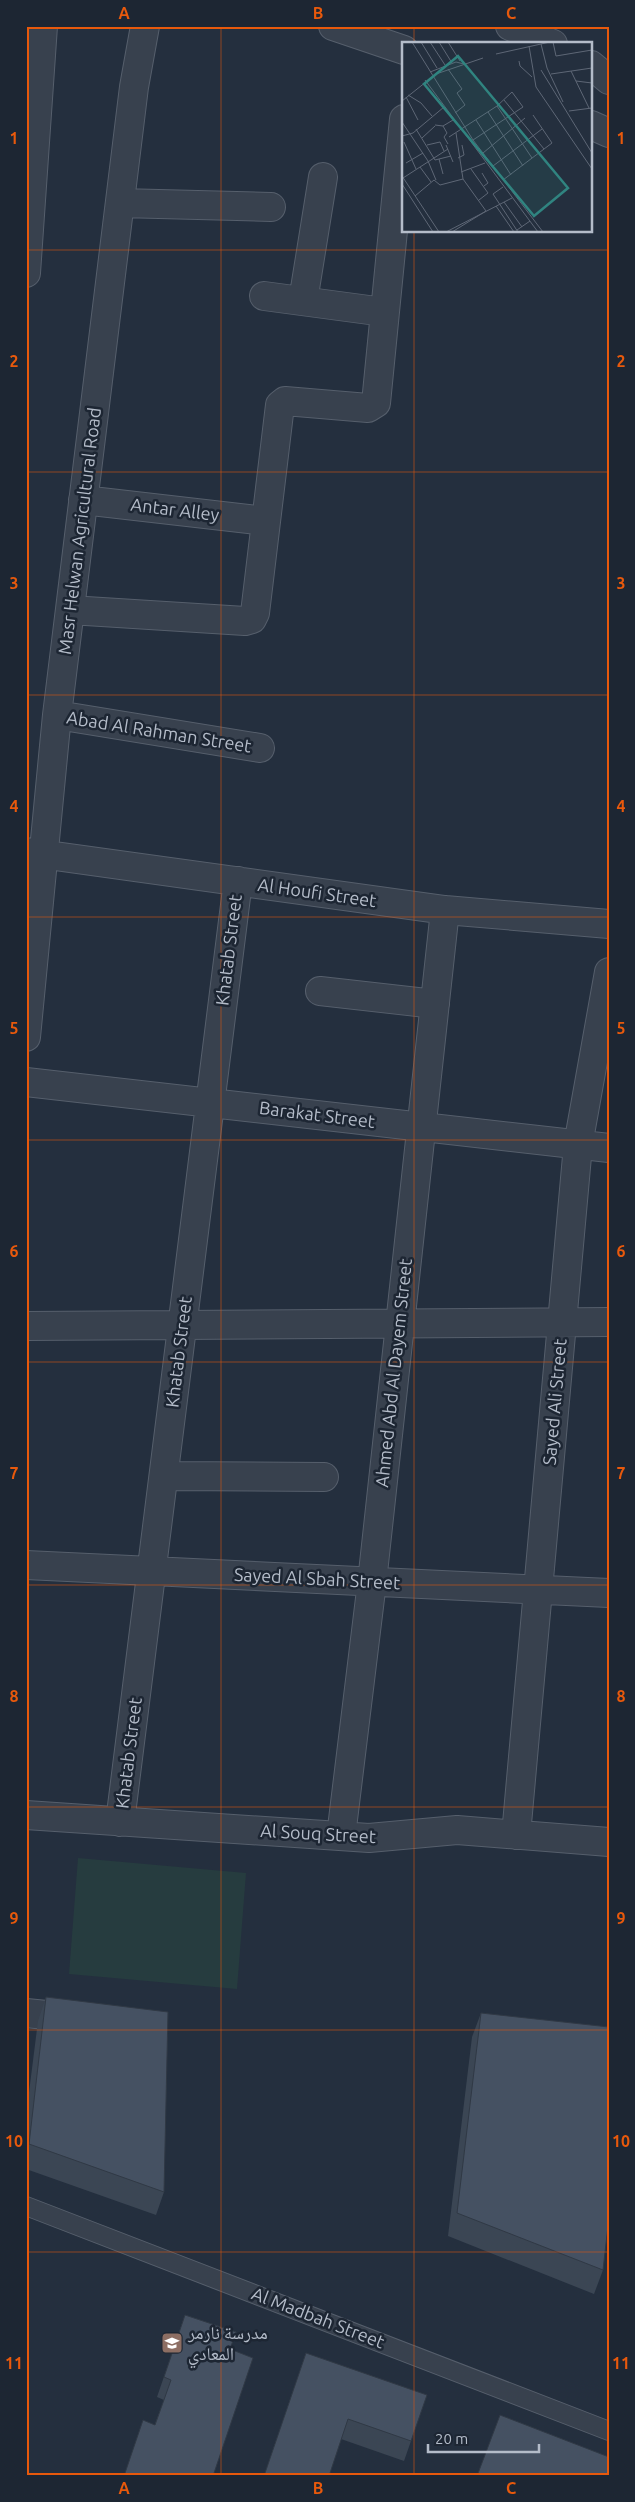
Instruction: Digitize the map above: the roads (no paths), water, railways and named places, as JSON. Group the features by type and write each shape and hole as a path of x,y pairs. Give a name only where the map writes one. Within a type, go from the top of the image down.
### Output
{"street":[{"path":"26,273 43,26"},
{"name":"Masr Helwan Agricultural Road","path":"26,1037 35,854 57,715 134,87 145,26"},
{"path":"333,26 402,49"},
{"path":"510,26 548,42"},
{"path":"592,66 609,80"},
{"path":"592,125 609,133"},
{"path":"70,610 249,621 254,613 280,405 285,401 368,408 374,406 402,138"},
{"path":"303,301 323,177"},
{"path":"120,203 271,206"},
{"path":"264,296 384,312"},
{"name":"Antar Alley","path":"84,500 266,521"},
{"name":"Abad Al Rahman Street","path":"57,715 260,748"},
{"name":"Al Houfi Street","path":"35,854 445,910 609,924"},
{"name":"Khatab Street","path":"120,1822 238,882"},
{"name":"Ahmed Abd Al Dayem Street","path":"341,1836 372,1582 445,910"},
{"name":"Sayed Ali Street","path":"516,1835 578,1145 609,972"},
{"path":"320,991 435,1004"},
{"name":"Barakat Street","path":"26,1082 609,1148"},
{"path":"26,1326 609,1322"},
{"path":"164,1476 324,1477"},
{"name":"Sayed Al Sbah Street","path":"26,1564 609,1592"},
{"name":"Al Souq Street","path":"26,1815 369,1838 398,1837 457,1830 609,1842"},
{"path":"26,2014 104,2021"}],"lane":[{"name":"Al Madbah Street","path":"26,2206 609,2431"}],"place":[{"name":"مدرسة نارمر المعادي","path":"172,2343"}]}
